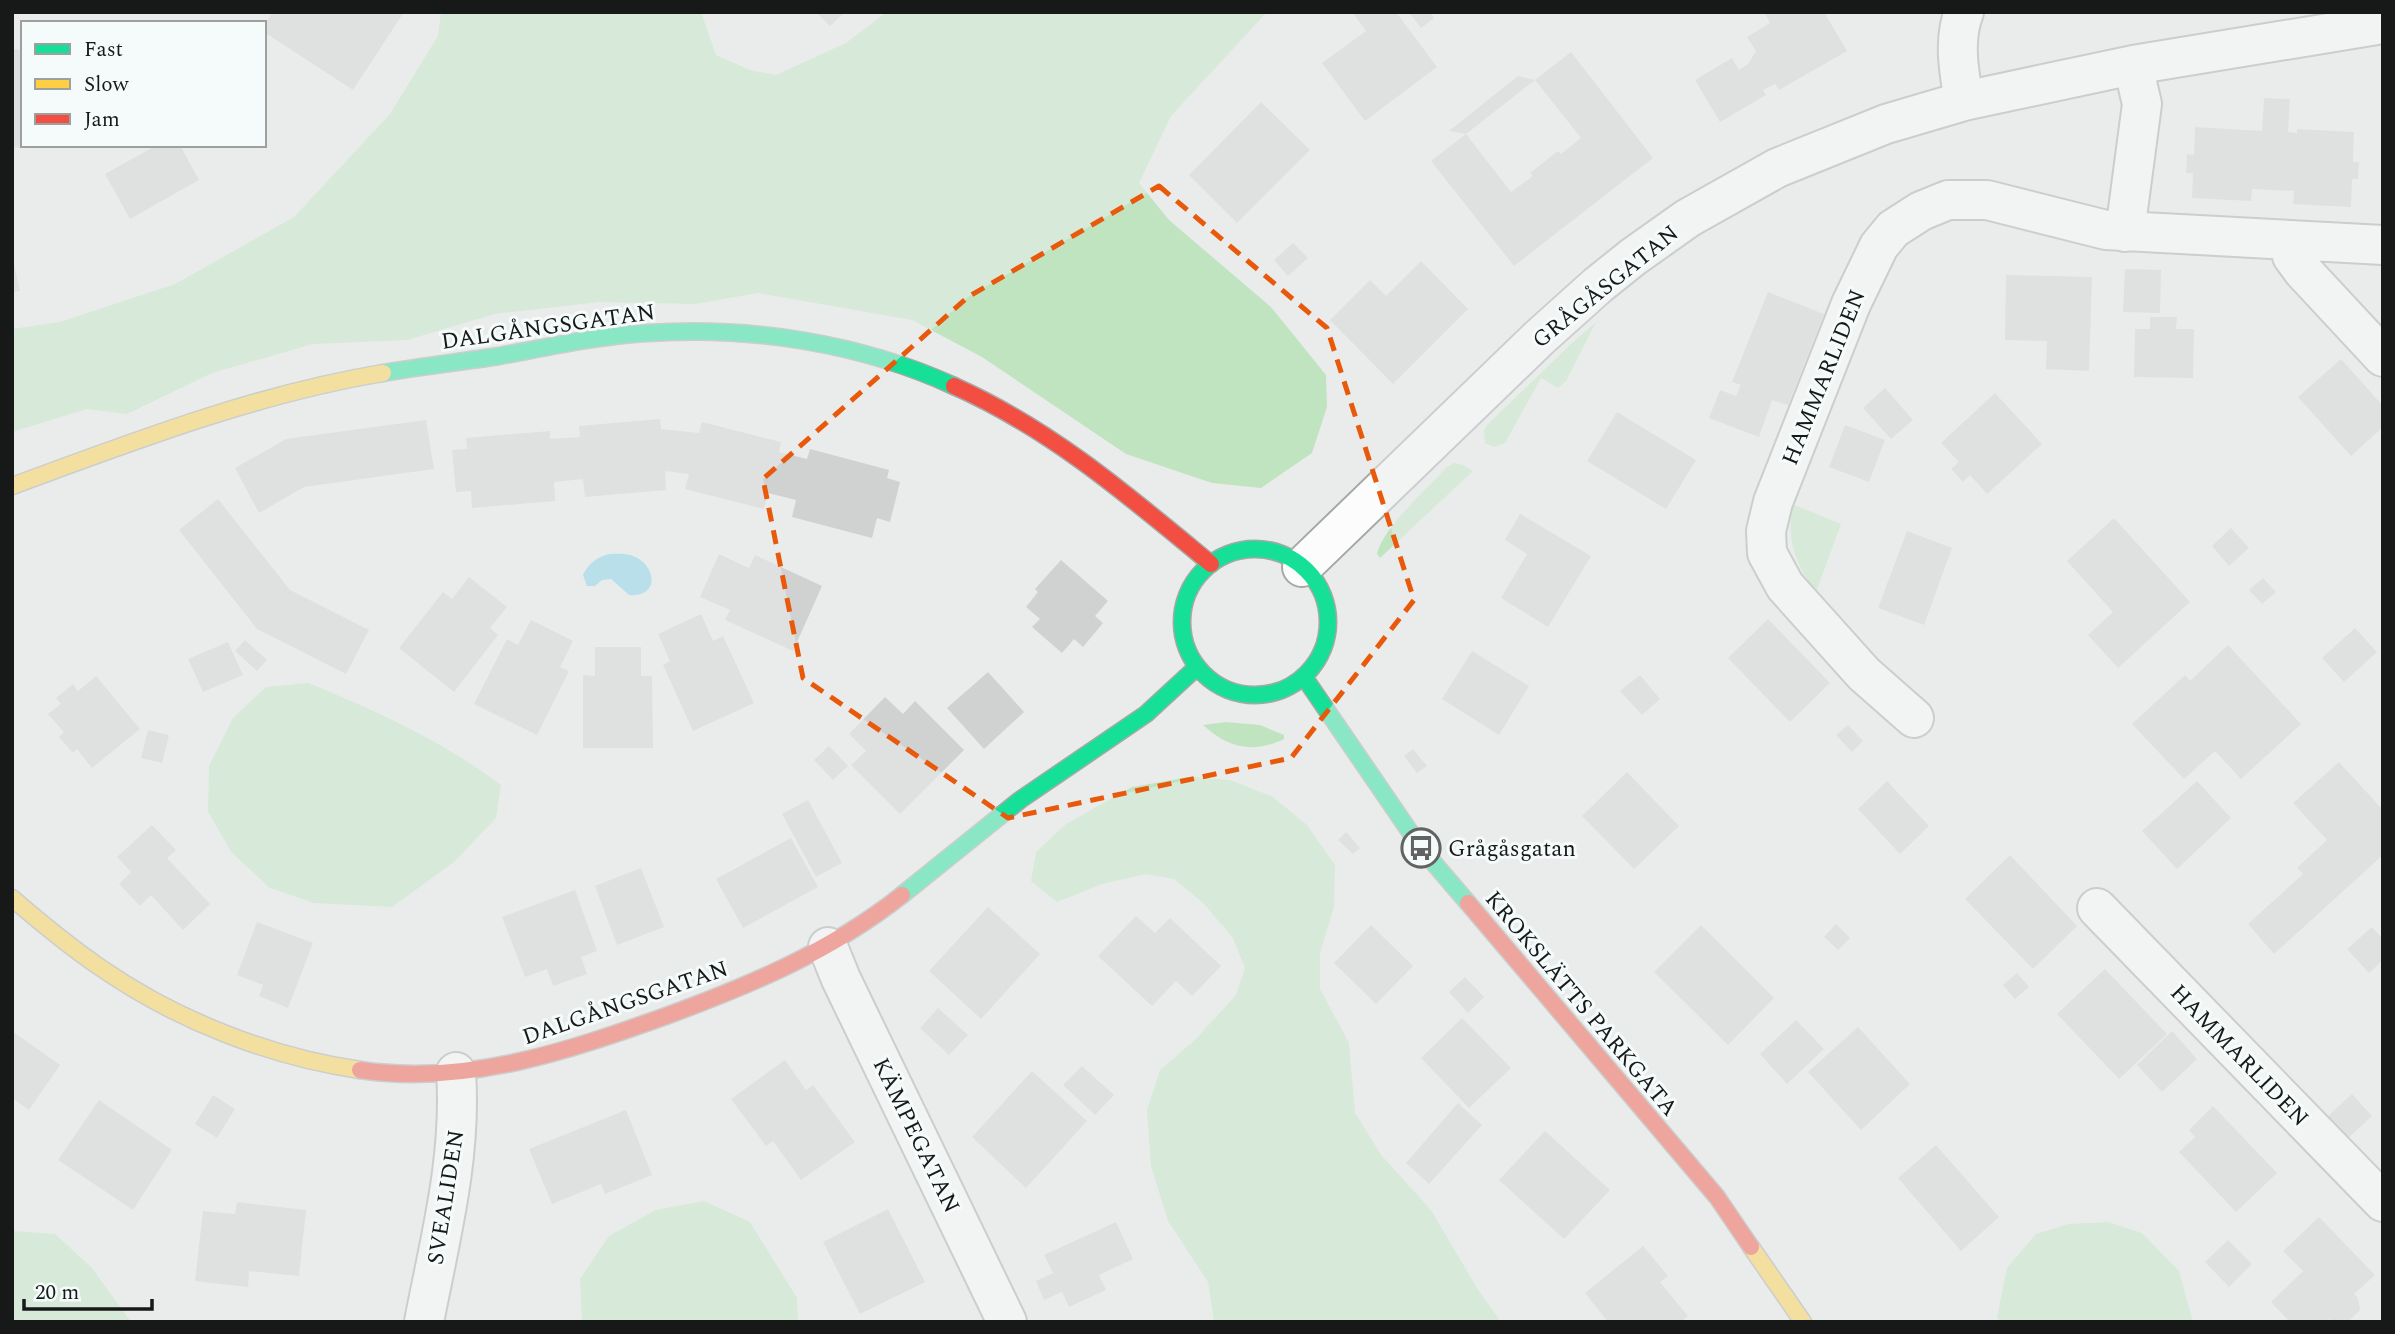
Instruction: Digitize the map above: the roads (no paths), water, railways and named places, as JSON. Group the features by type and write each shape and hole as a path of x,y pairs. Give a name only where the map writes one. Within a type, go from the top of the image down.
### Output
{"street":[{"path":"1964,12 1958,37 1958,62 1964,101"},
{"name":"GRÅGÅSGATAN","path":"1302,567 1539,338 1598,285 1665,233 1777,168 1886,124 1964,101 2133,65 2383,24"},
{"path":"2125,232 2142,104 2133,65"},
{"name":"HAMMARLIDEN","path":"1914,718 1864,674 1785,586 1768,552 1766,531 1773,502 1851,304 1879,246 1893,229 1921,211 1948,200 1986,200 2106,230 2383,246"},
{"path":"2293,241 2292,256 2302,271 2383,357"},
{"name":"DALGÅNGSGATAN","path":"12,486 302,390 570,341 668,332 746,334 823,346 889,361 949,383 1007,412 1062,446 1141,505 1211,564"},
{"path":"1267,550 1285,556 1302,567 1321,592 1328,622 1325,642 1317,661 1304,677 1287,688 1268,694 1248,695 1220,686 1197,667 1186,647 1182,624 1185,601 1195,580 1211,564 1229,554 1267,550"},
{"name":"DALGÅNGSGATAN","path":"12,898 56,936 106,972 180,1012 259,1045 314,1061 371,1072 456,1072 523,1062 615,1034 764,978 828,947 865,923 1004,812 1146,714 1197,667"},
{"name":"KROKSLÄTTS PARKGATA","path":"1304,677 1421,848 1717,1197 1803,1322"},
{"name":"HAMMARLIDEN","path":"2097,908 2383,1202"},
{"name":"KÄMPEGATAN","path":"828,947 1007,1322"},
{"name":"SVEALIDEN","path":"424,1322 455,1164 458,1099 456,1072"}],"water":[{"path":"609,554 627,554 647,566 652,580 646,591 639,595 629,595 611,579 602,580 595,586 587,586 583,575 587,567"}],"place":[{"name":"Grågåsgatan","path":"1421,848"}]}
